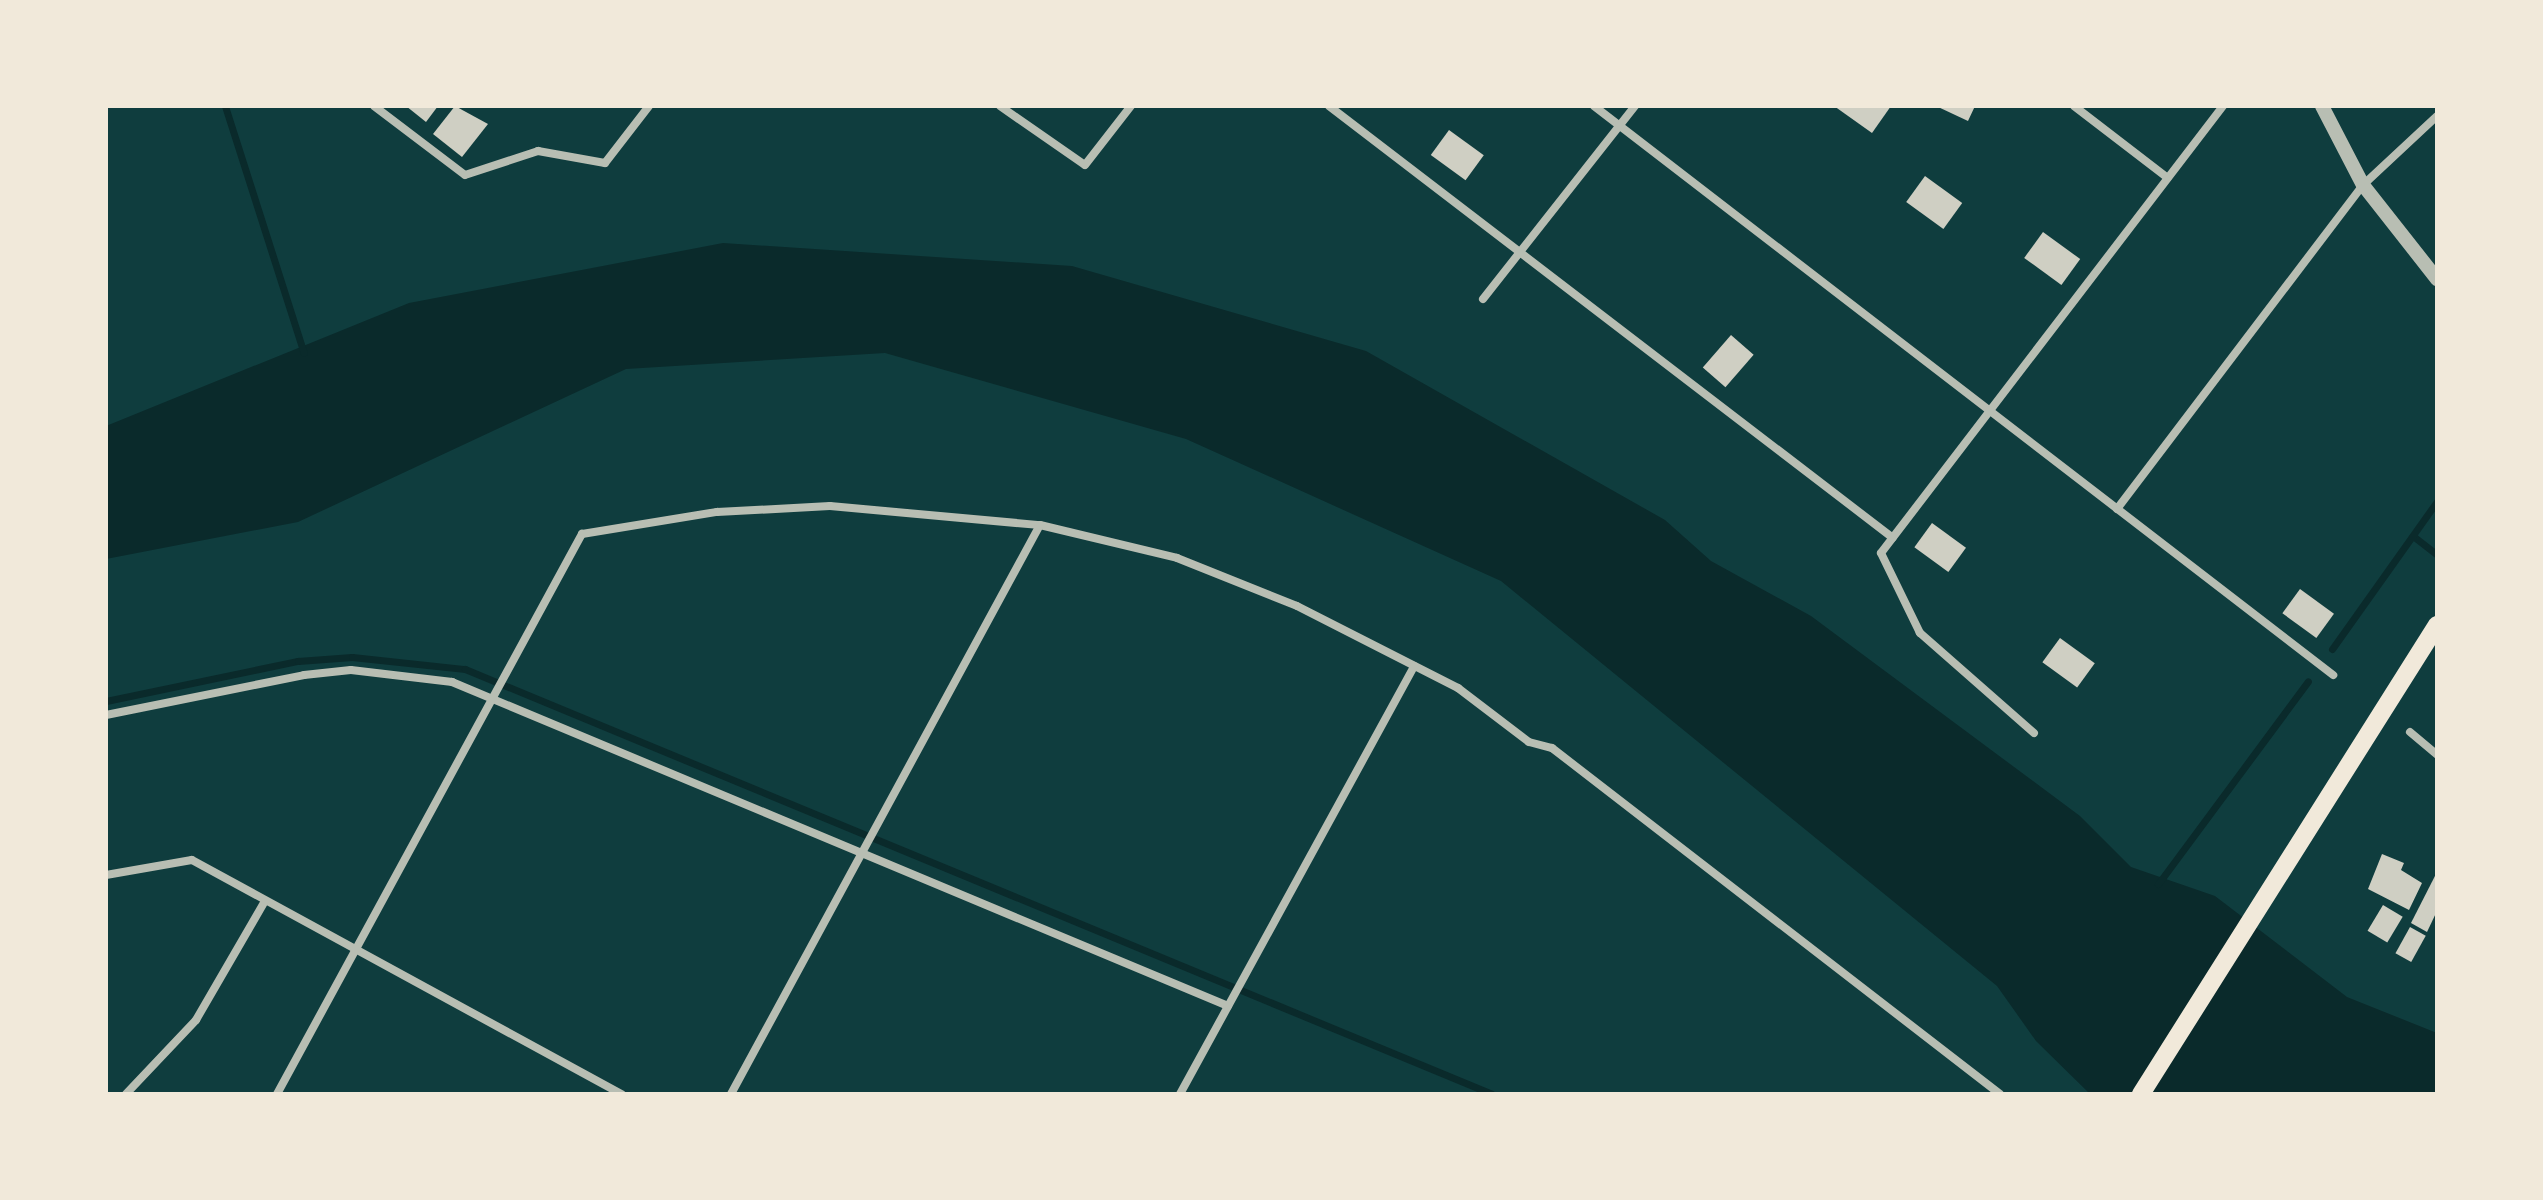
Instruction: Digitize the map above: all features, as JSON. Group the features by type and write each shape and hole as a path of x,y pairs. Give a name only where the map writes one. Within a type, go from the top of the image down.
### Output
{"highway":[{"path":"2141,1094 2437,625"}],"street":[{"path":"374,106 465,175 538,151 605,163 649,106"},
{"path":"1000,106 1085,165 1131,106"},
{"path":"1329,106 1893,538"},
{"path":"1594,106 2333,675"},
{"path":"1483,299 1635,106"},
{"path":"2074,106 2168,178"},
{"path":"2034,733 1920,633 1881,553 2223,106"},
{"path":"2322,106 2363,185 2437,279"},
{"path":"2117,509 2363,185 2437,116"},
{"path":"277,1094 582,534 717,512 830,506 1040,525 1177,558 1297,606 1458,688 1529,742 1552,748 2000,1094"},
{"path":"731,1094 1040,525"},
{"path":"1180,1094 1414,666"},
{"path":"106,715 351,670 452,682 1228,1004"},
{"path":"2410,732 2437,755"},
{"path":"106,875 192,860 622,1094"},
{"path":"126,1094 196,1020 265,901"}],"water":[{"path":"723,243 1072,266 1366,351 1665,520 1711,561 1811,616 2080,816 2131,867 2215,896 2347,997 2437,1033 2437,1094 2090,1094 2036,1041 1997,986 1501,581 1186,439 885,353 626,369 298,522 106,559 106,426 409,303"}],"building":[{"path":"406,106 438,106 426,122"},
{"path":"455,106 488,124 462,157 433,134"},
{"path":"1834,106 1891,106 1872,133"},
{"path":"1936,106 1975,106 1968,121"},
{"path":"1449,130 1484,155 1466,180 1431,155"},
{"path":"1925,176 1962,203 1943,229 1906,202"},
{"path":"2043,232 2080,259 2061,285 2024,258"},
{"path":"1731,335 1754,355 1725,387 1703,367"},
{"path":"1932,523 1966,548 1948,572 1914,547"},
{"path":"2300,589 2334,614 2316,638 2282,613"},
{"path":"2060,638 2095,663 2077,688 2042,662"},
{"path":"2382,854 2404,863 2401,870 2422,883 2409,910 2368,889"},
{"path":"2437,872 2437,911 2427,932 2411,923"},
{"path":"2383,905 2403,917 2387,943 2368,931"},
{"path":"2410,927 2426,936 2411,962 2395,953"}],"waterway":[{"path":"225,106 304,353"},
{"path":"2332,649 2437,501"},
{"path":"2413,536 2437,555"},
{"path":"106,701 298,661 352,657 465,669 1492,1094"},
{"path":"2158,884 2308,681"}]}
